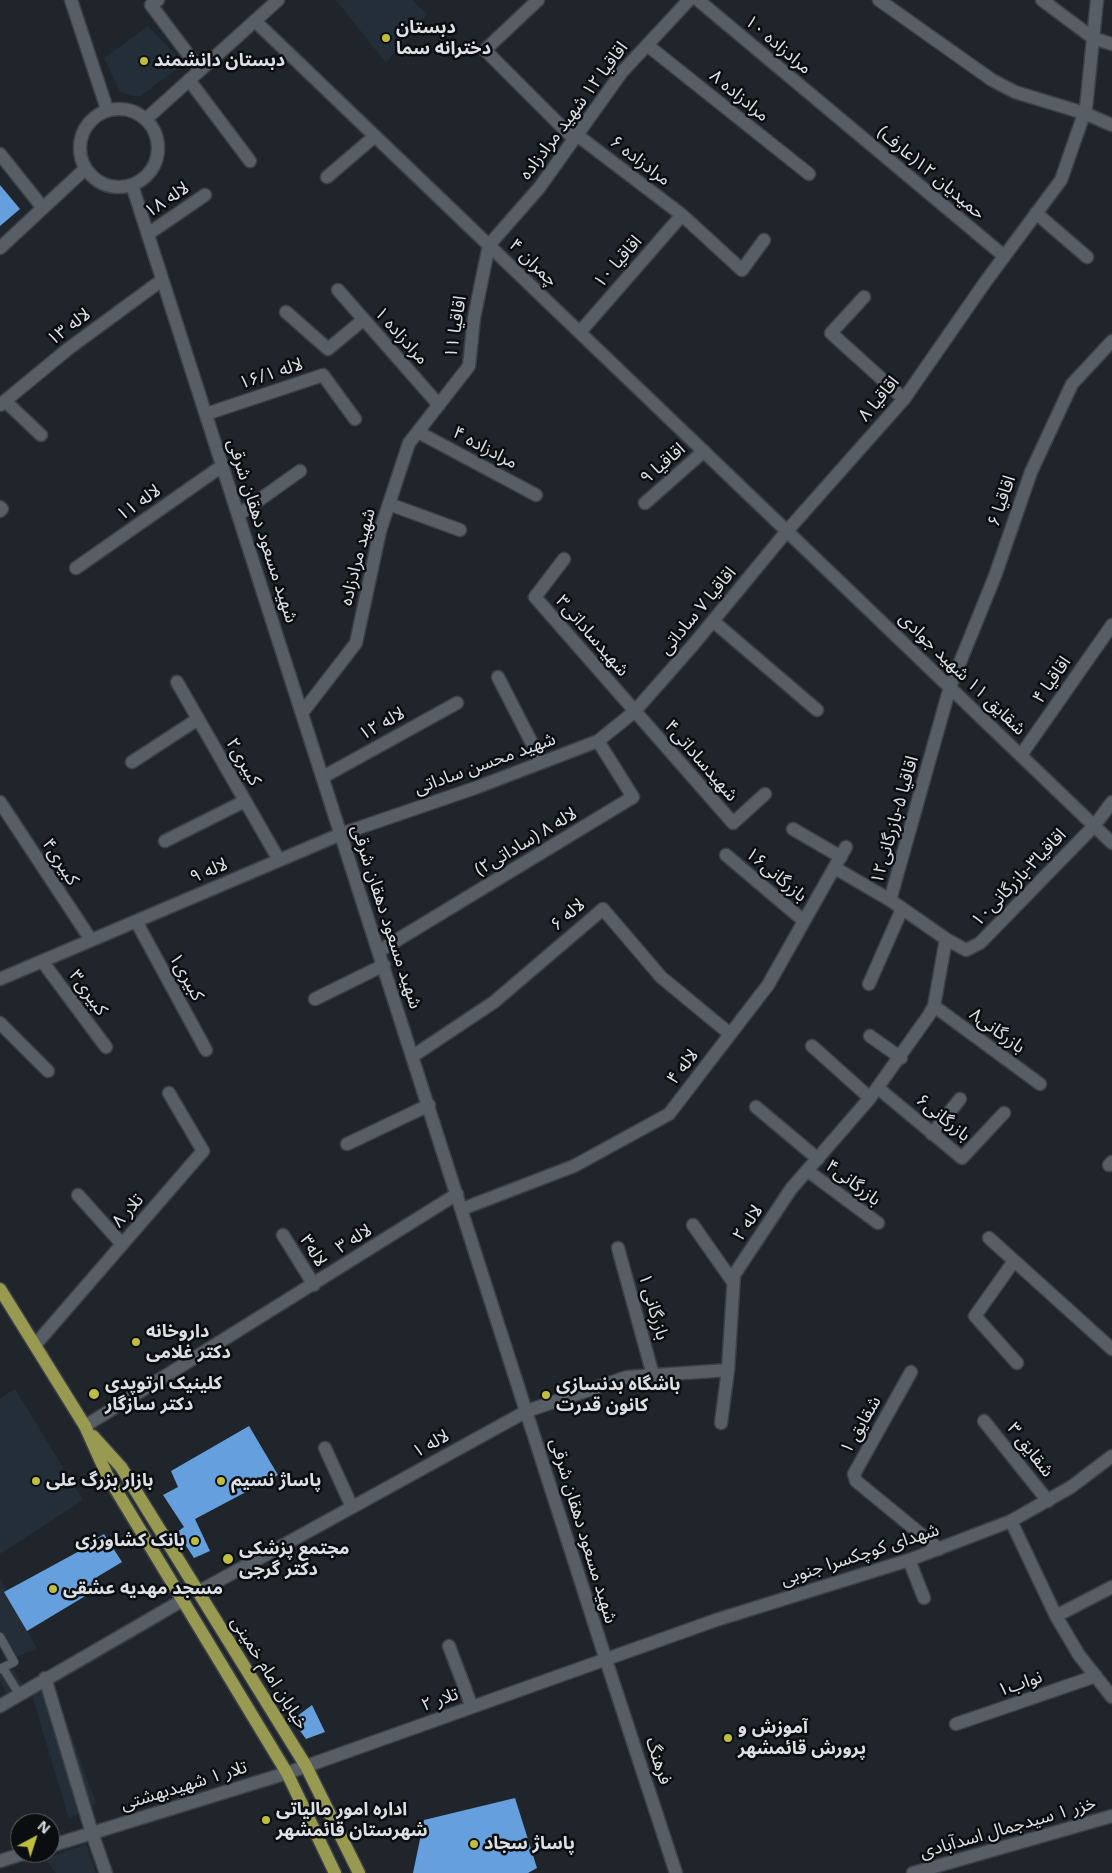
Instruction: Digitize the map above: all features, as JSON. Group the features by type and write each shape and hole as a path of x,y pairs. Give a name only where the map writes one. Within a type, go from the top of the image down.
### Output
{"main road":[{"name":"خیابان امام خمینی","path":"0,1289 85,1426 107,1475 287,1773 335,1873"},
{"name":"خیابان امام خمینی","path":"85,1426 121,1467 306,1766 359,1873"}],"street":[{"path":"71,0 107,109"},
{"path":"158,0 151,5 200,70"},
{"path":"146,119 278,0"},
{"name":"مرادزاده ۶","path":"538,0 485,50 576,137 682,215 742,270 764,240"},
{"name":"اقاقیا ۱۲ شهید مرادزاده","path":"489,245 539,188 622,72 689,0"},
{"name":"مرادزاده ۱۰","path":"698,0 837,117"},
{"path":"878,0 992,80 1015,92 1084,113 1112,125"},
{"path":"1042,0 1093,38 1112,44"},
{"name":"اقاقیا ۸","path":"787,531 904,399 986,281 1061,180 1084,113 1097,0"},
{"name":"چمران ۴","path":"255,21 787,531"},
{"name":"مرادزاده ۸","path":"647,45 810,174"},
{"path":"189,80 250,161"},
{"path":"107,109 128,109 146,119 154,130 158,142 158,156 153,168 144,179 132,185 119,187 106,185 94,179 85,169 80,156 84,127 94,116 107,109"},
{"name":"حمیدیان ۱۲(عارف)","path":"837,117 1004,256"},
{"path":"327,177 375,136"},
{"path":"0,154 43,208"},
{"path":"0,248 85,169"},
{"name":"شهید مسعود دهقان شرقی","path":"132,185 606,1660"},
{"name":"لاله ۱۸","path":"148,234 205,195"},
{"path":"1036,213 1087,256"},
{"name":"اقاقیا ۱۰","path":"580,332 682,215"},
{"name":"اقاقیا ۱۱","path":"439,405 470,366 474,318 489,245"},
{"name":"لاله ۱۳","path":"2,403 68,349 162,280"},
{"name":"مرادزاده ۱","path":"338,290 439,405"},
{"path":"864,297 831,333 904,399"},
{"path":"286,312 328,348 364,320"},
{"name":"اقاقیا ۶","path":"950,687 995,576 1031,472 1072,384 1112,341"},
{"name":"لاله ۱۶/۱","path":"206,414 323,375 355,420"},
{"path":"2,403 42,434"},
{"name":"شهید مرادزاده","path":"302,713 356,643 380,531 409,443 439,405"},
{"name":"مرادزاده ۴","path":"418,432 536,495"},
{"name":"اقاقیا ۹","path":"645,503 704,451"},
{"name":"لاله ۱۱","path":"76,568 222,466"},
{"path":"238,515 300,471"},
{"path":"389,504 460,530"},
{"path":"0,507 2,509 0,511"},
{"name":"شقایق ۱۱ شهید جوادی","path":"787,531 1112,843"},
{"name":"اقاقیا ۷ ساداتی","path":"634,712 713,621 787,531"},
{"name":"شهیدساداتی۳","path":"564,559 535,597 634,712"},
{"path":"713,621 817,710"},
{"name":"اقاقیا ۴","path":"1021,755 1112,625"},
{"path":"498,677 541,761"},
{"name":"کبیری۲","path":"177,682 279,860"},
{"name":"اقاقیا ۵-بازرگانی۱۲","path":"792,829 841,857 890,900 950,687"},
{"name":"لاله ۱۲","path":"323,777 457,703"},
{"name":"شهید محسن ساداتی","path":"341,834 475,788 541,761 598,741 634,712"},
{"name":"شهیدساداتی۴","path":"634,712 733,823 765,794"},
{"path":"132,762 198,719"},
{"name":"لاله ۸ (ساداتی۲)","path":"379,951 633,797 598,741"},
{"path":"165,841 245,801"},
{"name":"کبیری۴","path":"0,802 91,940"},
{"path":"1094,826 1112,802"},
{"name":"اقاقیا۳-بازرگانی۱۰","path":"890,900 946,939 966,950 980,943 1094,826"},
{"name":"لاله ۹","path":"0,979 341,834"},
{"name":"بازرگانی۱۶","path":"726,855 804,921"},
{"name":"لاله ۴","path":"462,1209 574,1166 669,1114 768,985 841,857"},
{"name":"لاله ۶","path":"413,1056 494,1002 602,909 661,976 730,1034"},
{"path":"869,984 902,909"},
{"name":"کبیری۱","path":"136,921 206,1050"},
{"name":"لاله ۲","path":"721,1423 728,1370 734,1275 791,1190 878,1088 901,1058 934,1006 946,939"},
{"name":"کبیری۳","path":"42,961 106,1047"},
{"path":"315,999 384,965"},
{"name":"بازرگانی۸","path":"934,1006 1040,1084"},
{"path":"0,1023 48,1071"},
{"path":"870,1036 901,1058"},
{"path":"812,1046 870,1098"},
{"name":"بازرگانی۶","path":"878,1088 962,1158 1004,1113"},
{"name":"تلار ۸","path":"35,1345 203,1151 169,1093"},
{"path":"932,1134 960,1099"},
{"path":"347,1144 429,1105"},
{"path":"756,1107 818,1158"},
{"name":"بازرگانی۴","path":"808,1171 878,1223"},
{"name":"لاله ۳","path":"85,1426 314,1285 457,1194"},
{"path":"78,1195 122,1244"},
{"path":"693,1225 733,1282"},
{"name":"لاله۳","path":"283,1235 314,1285"},
{"path":"989,1238 1112,1349"},
{"name":"بازرگانی ۱","path":"618,1248 653,1375"},
{"path":"1014,1261 974,1316 1016,1364"},
{"path":"527,1411 627,1377 728,1370"},
{"name":"شقایق ۱","path":"911,1372 854,1474 856,1481 938,1549"},
{"name":"لاله ۱","path":"198,1592 527,1411"},
{"name":"شقایق ۳","path":"984,1421 1048,1501"},
{"path":"325,1448 352,1507"},
{"name":"شهدای کوچکسرا جنوبی","path":"606,1660 716,1620 909,1560 1012,1521 1071,1487 1112,1456"},
{"path":"1012,1521 1056,1616 1079,1655 1111,1693"},
{"path":"909,1560 924,1598"},
{"path":"1056,1616 1112,1587"},
{"path":"0,1706 45,1678 183,1600"},
{"path":"449,1646 472,1707"},
{"name":"تلار ۲","path":"287,1773 606,1660"},
{"name":"فرهنگ","path":"606,1660 676,1873"},
{"name":"نواب۱","path":"956,1724 1096,1676"},
{"path":"45,1678 106,1873"},
{"name":"تلار ۱ شهیدبهشتی","path":"60,1843 287,1773"},
{"name":"خزر ۱ سیدجمال اسدآبادی","path":"914,1873 1112,1816"}],"lane":[{"path":"0,1637 14,1662 1,1668 19,1694"}],"shaded area":[{"name":"دبستان دخترانه سما","path":"336,0 412,0 427,14 386,63"},
{"name":"دبستان دانشمند","path":"148,26 184,64 139,97 120,92 104,58"},
{"name":"بازار بزرگ علی","path":"15,1389 83,1500 0,1554 0,1398"},
{"path":"0,1579 37,1649 6,1661 0,1649"},
{"path":"153,1609 162,1622 53,1685 96,1803 69,1819 32,1695 0,1715 0,1698 7,1694 0,1681 0,1674 13,1669 23,1685"},
{"path":"86,1844 96,1873 56,1873 48,1863 60,1863 60,1854"}],"building":[{"path":"0,185 20,209 0,226"},
{"name":"پاساژ نسیم","path":"249,1426 278,1475 195,1519 210,1551 194,1558 177,1532 184,1527 163,1495 178,1487 171,1471"},
{"name":"مسجد مهدیه عشقی","path":"104,1534 122,1562 97,1577 102,1586 27,1631 4,1592 85,1548 84,1546"},
{"path":"312,1705 325,1732 306,1739 292,1720"},
{"name":"پاساژ سجاد","path":"515,1798 537,1868 528,1873 413,1873 424,1820"}],"place":[{"name":"دبستان دخترانه سما","path":"386,38"},
{"name":"دبستان دانشمند","path":"144,61"},
{"name":"داروخانه دکتر غلامی","path":"136,1342"},
{"name":"کلینیک ارتوپدی دکتر سازگار","path":"94,1394"},
{"name":"باشگاه بدنسازی کانون قدرت","path":"546,1395"},
{"name":"بازار بزرگ علی","path":"36,1481"},
{"name":"پاساژ نسیم","path":"221,1481"},
{"name":"بانک کشاورزی","path":"195,1541"},
{"name":"مجتمع پزشکی دکتر گرجی","path":"228,1559"},
{"name":"مسجد مهدیه عشقی","path":"53,1589"},
{"name":"آموزش و پرورش قائمشهر","path":"728,1738"},
{"name":"اداره امور مالیاتی شهرستان قائمشهر","path":"266,1820"},
{"name":"پاساژ سجاد","path":"474,1844"}]}
